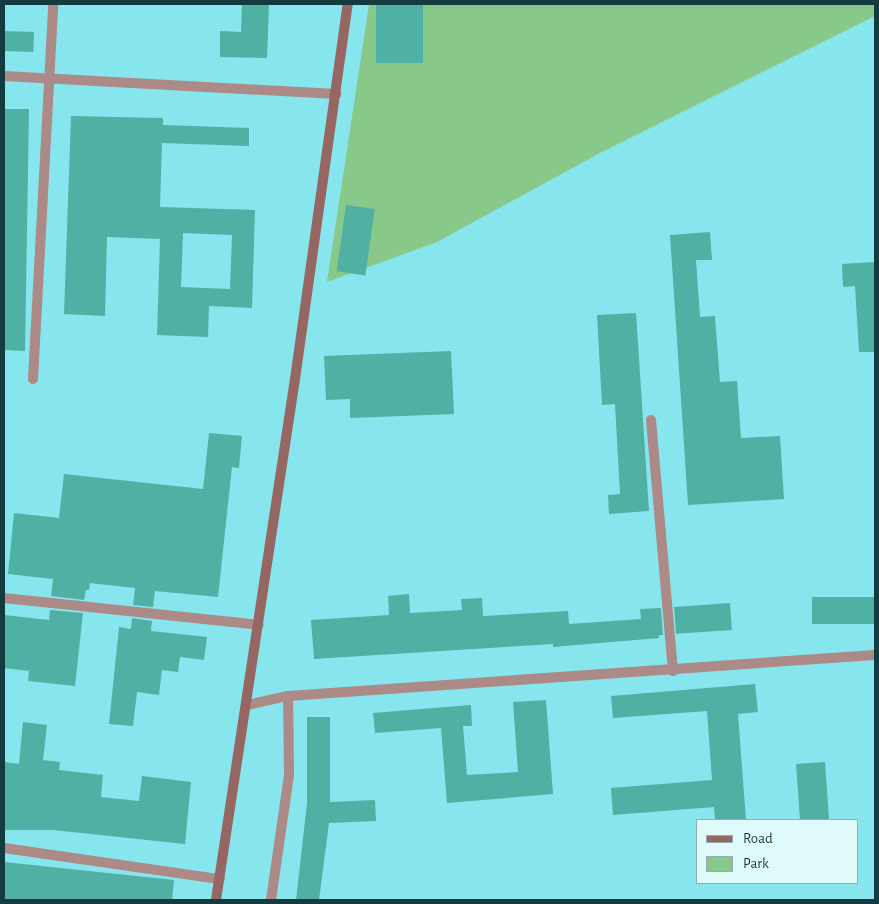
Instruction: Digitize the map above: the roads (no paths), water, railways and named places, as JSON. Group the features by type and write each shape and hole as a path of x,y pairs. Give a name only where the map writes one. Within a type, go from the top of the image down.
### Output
{"street":[{"path":"33,378 53,4"},
{"path":"216,900 247,704 337,94 348,4"},
{"path":"4,76 337,94"},
{"path":"651,420 673,670"},
{"path":"4,598 258,625"},
{"path":"247,704 288,696 875,655"},
{"path":"271,900 289,774 288,696"},
{"path":"4,848 220,879"}]}
